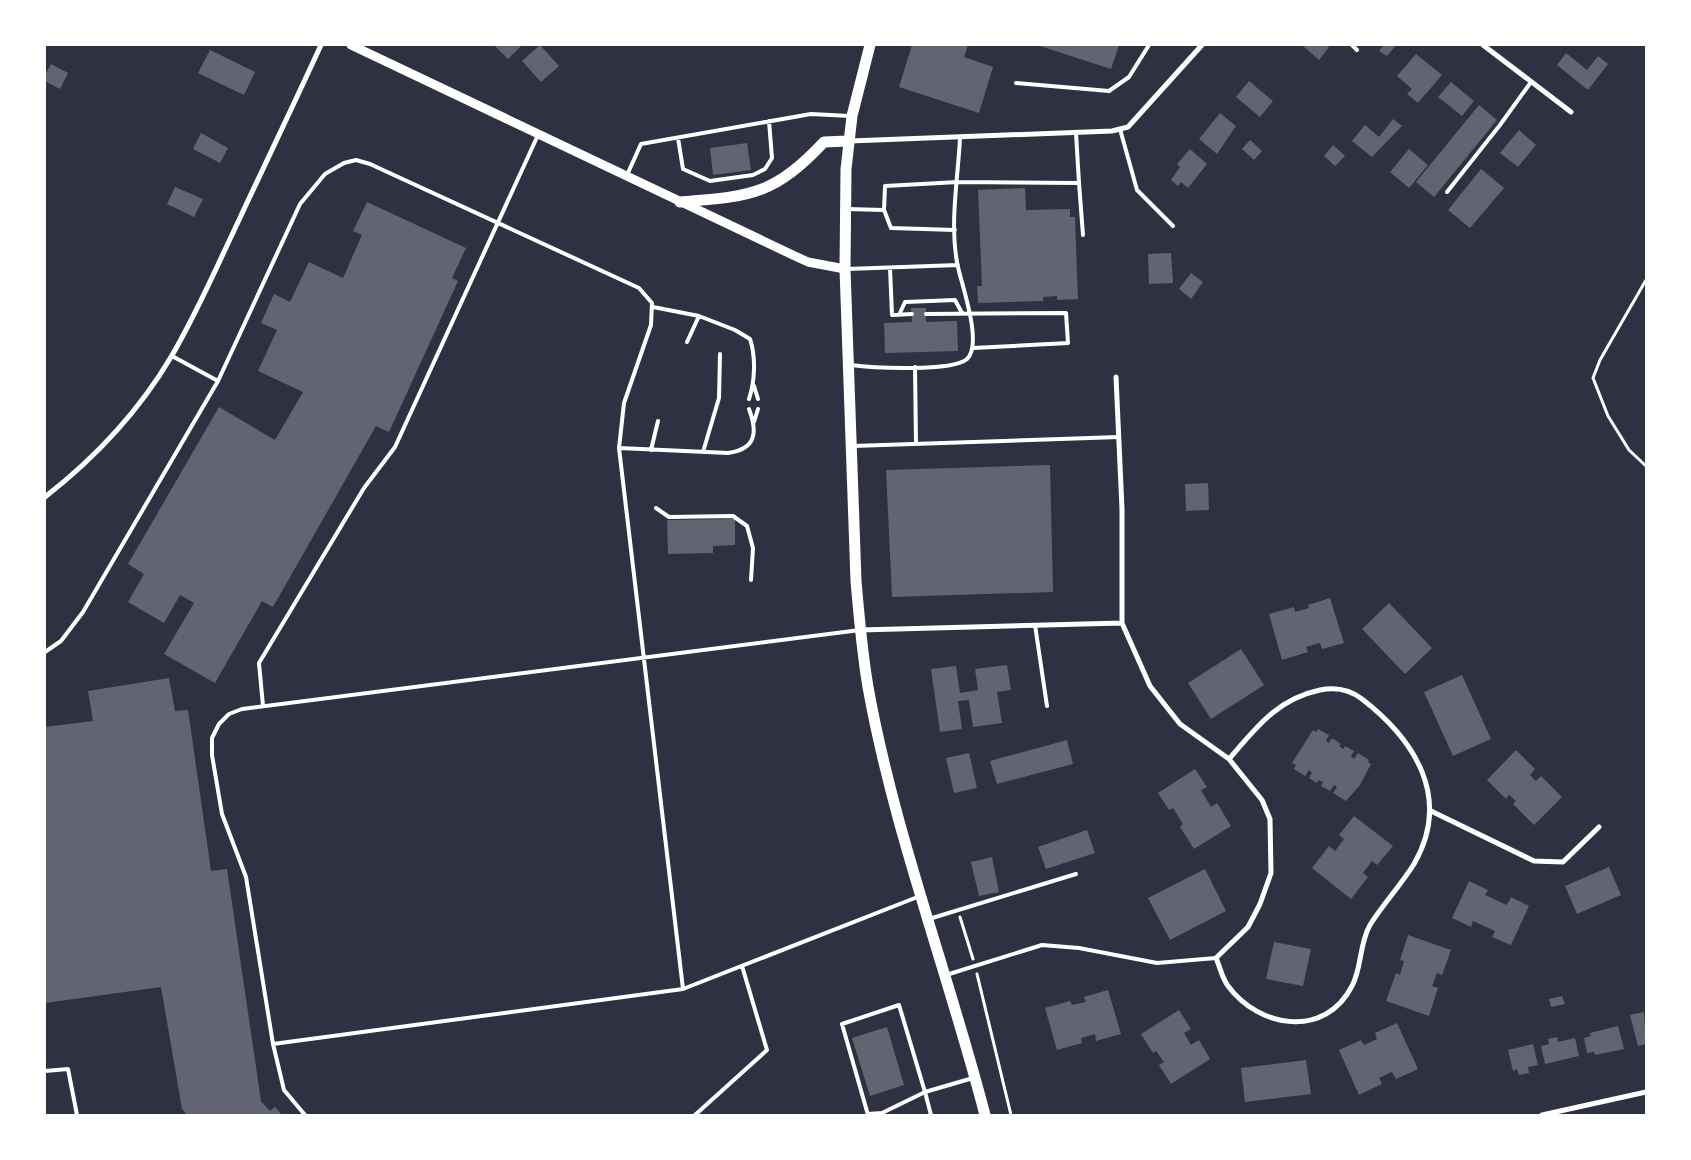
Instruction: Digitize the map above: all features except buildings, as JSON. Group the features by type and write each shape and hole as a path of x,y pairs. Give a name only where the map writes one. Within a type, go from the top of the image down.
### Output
{"main road":[{"path":"870,45 852,116 848,142 845,209 848,365 856,581 860,630 868,687 881,747 985,1115"},
{"path":"680,202 726,198 760,191 794,172 824,142 848,142"}],"street":[{"path":"45,497 71,477 108,440 132,413 172,356 322,45"},
{"path":"351,45 808,262 845,269"},
{"path":"848,142 1112,131 1128,127 1202,45"},
{"path":"1483,45 1572,112"},
{"path":"1116,377 1122,510 1122,623 1150,686 1180,724 1229,759 1262,800 1270,819 1271,873 1260,904 1248,927 1216,958 1227,985 1260,1015 1296,1022 1317,1021 1337,1008 1353,985 1360,951 1370,926 1415,863 1428,833 1431,811 1427,780 1410,747 1384,716 1360,696 1336,687 1302,694 1278,706 1229,759"},
{"path":"860,630 1122,623"},
{"path":"1431,811 1534,861 1563,862 1599,827"},
{"path":"1542,1115 1646,1092"}],"lane":[{"path":"1016,83 1109,91 1129,78 1149,45"},
{"path":"1352,45 1357,50"},
{"path":"1447,192 1531,82"},
{"path":"626,177 641,144 810,114 852,116"},
{"path":"678,138 683,169 710,181 753,175 765,169 772,158 769,121"},
{"path":"1120,129 1137,190 1173,226"},
{"path":"1076,132 1083,235"},
{"path":"263,706 259,663 364,488 395,447 538,135"},
{"path":"848,365 872,368 954,366 968,358 973,348 970,313 958,265 955,230 960,138"},
{"path":"45,652 61,641 83,612 218,381 300,204 325,174 344,163 356,160 370,164 639,288 652,302 651,325 624,403 619,448 683,989"},
{"path":"955,230 891,228 884,210 885,186 958,182 1079,183"},
{"path":"845,209 884,210"},
{"path":"845,269 958,265"},
{"path":"890,268 892,315 912,314"},
{"path":"899,315 906,302 915,301 955,300 962,313"},
{"path":"652,307 700,316 735,330 750,339 753,347 754,386 758,399"},
{"path":"926,314 1066,313 1068,343 973,348"},
{"path":"687,342 700,316"},
{"path":"703,452 718,398 720,354"},
{"path":"172,356 218,381"},
{"path":"915,367 916,444"},
{"path":"749,398 754,386"},
{"path":"749,409 754,422"},
{"path":"619,448 728,453 744,449 754,435 754,422 758,410"},
{"path":"651,450 658,421"},
{"path":"851,446 1119,437"},
{"path":"656,508 669,517 733,516 747,526 753,548 751,580"},
{"path":"1035,625 1047,706"},
{"path":"305,1115 284,1090 273,1044 246,877 222,814 212,755 212,738 218,724 229,714 263,706 860,630"},
{"path":"929,919 1076,874"},
{"path":"273,1044 683,989 922,895"},
{"path":"946,975 1042,945 1079,948 1157,963 1216,958"},
{"path":"695,1115 767,1050 742,966"},
{"path":"931,1115 925,1092 899,1005 842,1024 868,1114 882,1113 925,1092 975,1078"},
{"path":"45,1070 68,1069 76,1115"}],"path":[{"path":"1646,280 1600,360 1594,378 1608,416 1629,450 1646,466"},
{"path":"958,910 975,966 1012,1115"}]}
